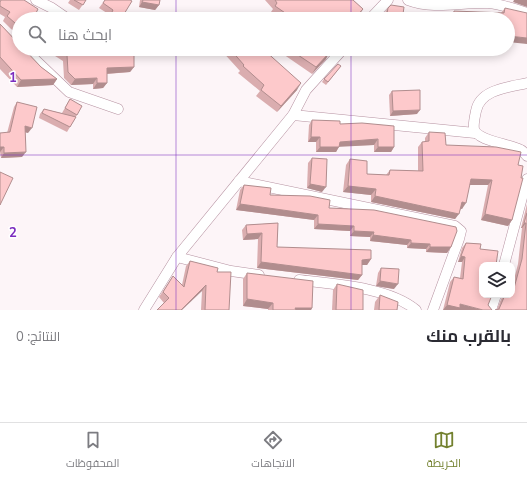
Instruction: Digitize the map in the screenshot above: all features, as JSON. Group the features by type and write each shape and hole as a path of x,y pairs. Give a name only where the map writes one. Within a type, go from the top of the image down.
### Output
{"street":[{"path":"36,0 58,12"},
{"path":"377,12 388,0"},
{"path":"408,0 419,4 443,6 489,3 527,12"},
{"path":"31,56 69,92 118,109"},
{"path":"144,310 177,257 294,115 306,90 337,56"},
{"path":"476,133 473,128 477,107 482,100 494,90 527,83"},
{"path":"294,115 476,133 487,139 522,150 527,156"},
{"path":"505,262 527,179"},
{"path":"239,181 455,226 460,231 459,238 433,310"},
{"path":"177,257 231,271 268,276"},
{"path":"291,279 376,292 394,298 416,310"},
{"path":"491,310 495,298"}],"building":[{"path":"1,0 24,0 38,9 36,12 12,12 12,20 7,16 10,12 0,6"},
{"path":"74,0 86,0 83,5"},
{"path":"105,0 132,1 125,12 112,12 113,10 103,3"},
{"path":"143,0 160,0 159,5 142,2"},
{"path":"275,0 353,0 363,9 360,12 284,12 275,6 277,3"},
{"path":"391,5 404,7 403,12 387,12 388,8"},
{"path":"505,8 527,13 527,38 515,37 515,12 504,12"},
{"path":"454,11 479,12 454,12"},
{"path":"0,24 12,37 12,56 31,56 41,67 57,79 21,80 0,57"},
{"path":"67,56 134,56 134,67 107,68 107,83 97,83 97,78 75,79 68,72"},
{"path":"236,56 271,56 301,83 281,106 261,90 264,85 243,66 244,65"},
{"path":"300,56 326,56 316,67"},
{"path":"338,64 341,66 328,82 324,79"},
{"path":"420,90 420,110 393,111 392,91"},
{"path":"70,99 82,106 77,115 65,108"},
{"path":"17,102 37,107 32,128 25,126 26,152 4,153 4,147 0,147 0,133 10,132"},
{"path":"44,109 76,117 70,127 42,113"},
{"path":"312,120 340,121 340,124 362,123 394,126 394,147 378,147 378,139 340,142 339,147 320,147 320,137 311,137"},
{"path":"429,132 445,133 446,145 496,147 521,152 518,165 523,166 521,178 523,178 512,220 485,214 492,180 471,179 466,203 462,202 459,214 375,196 376,189 348,186 350,159 367,161 367,174 389,175 390,170 423,171 422,142 429,141"},
{"path":"312,158 327,159 326,187 310,184"},
{"path":"0,172 13,178 0,205"},
{"path":"244,185 271,188 270,195 310,196 330,200 329,208 374,210 456,227 457,231 451,247 430,247 430,244 411,243 411,240 373,235 374,232 354,231 354,226 318,224 318,215 240,204"},
{"path":"527,213 527,310 495,310 499,309 504,298 515,298 515,284 522,259 526,223 524,223"},
{"path":"278,223 277,247 371,250 371,259 362,260 362,275 261,262 262,233 247,234 246,225"},
{"path":"466,243 481,244 480,249 498,251 496,262 479,262 479,298 491,298 488,305 492,310 483,310 460,304 460,308 447,305 454,277 463,279 465,257 461,256"},
{"path":"190,261 218,268 217,272 231,272 229,310 205,310 206,285 181,310 157,310 169,298 163,292 173,276 184,287"},
{"path":"381,268 399,269 398,284 380,281"},
{"path":"247,273 313,281 312,308 273,310 273,303 247,299"},
{"path":"337,284 363,290 363,310 336,310"},
{"path":"380,295 398,302 397,310 379,310"}]}
